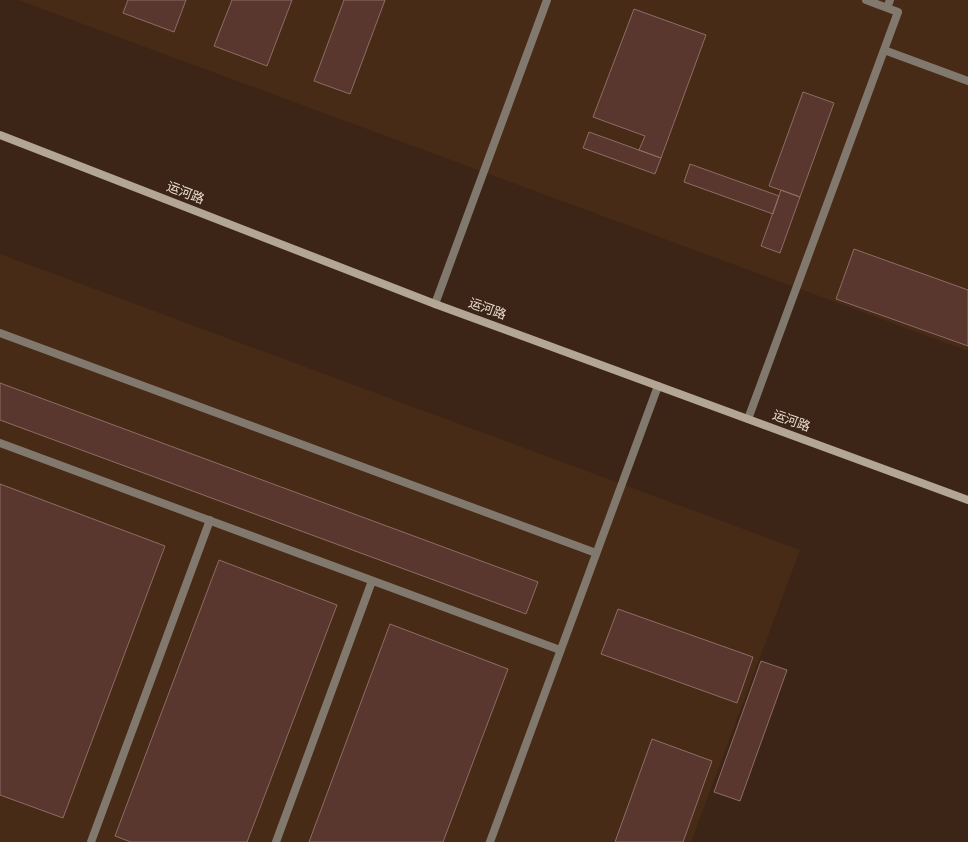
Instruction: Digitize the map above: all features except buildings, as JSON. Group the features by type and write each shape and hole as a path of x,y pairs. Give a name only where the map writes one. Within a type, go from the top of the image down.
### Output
{"main road":[{"name":"运河路","path":"0,135 435,304 968,500"}],"lane":[{"path":"435,304 547,0"},
{"path":"748,419 898,12 889,4 866,0"},
{"path":"884,50 968,81"},
{"path":"0,333 596,553"},
{"path":"490,842 658,386"},
{"path":"0,443 560,650"},
{"path":"91,842 210,520"},
{"path":"276,842 372,581"}],"shaded area":[{"path":"18,0 968,0 968,351"},
{"path":"0,254 800,550 691,842 0,842"}]}
